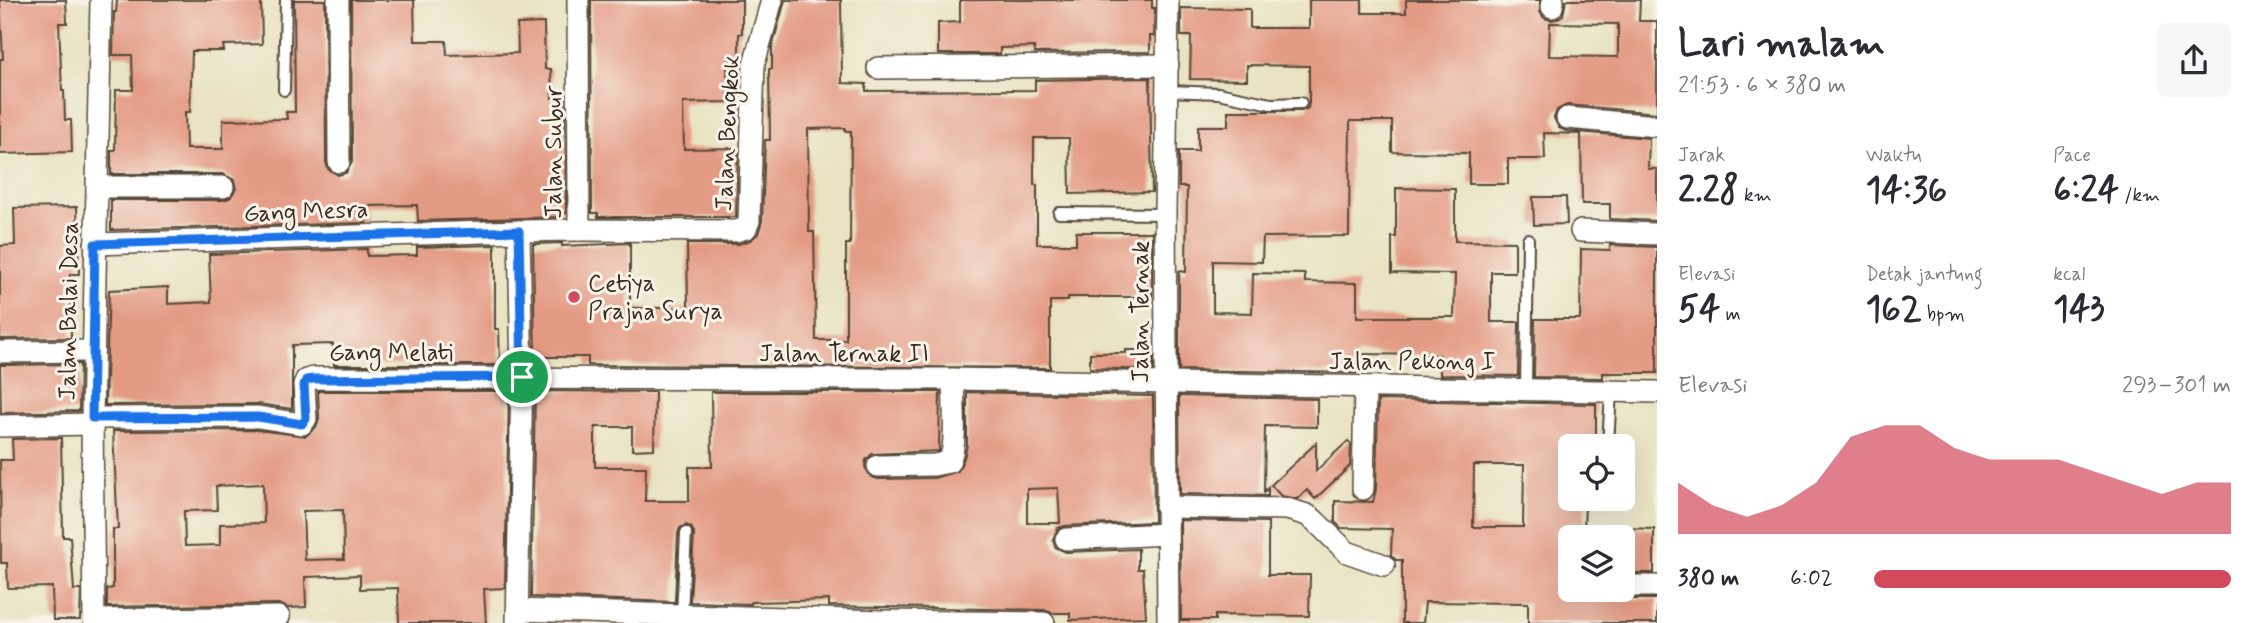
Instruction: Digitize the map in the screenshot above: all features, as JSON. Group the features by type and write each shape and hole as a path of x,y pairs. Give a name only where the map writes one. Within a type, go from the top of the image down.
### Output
{"street":[{"name":"Jalan Balai Desa","path":"94,621 92,421 101,0"},
{"path":"338,0 339,162"},
{"name":"Jalan Subur","path":"517,616 522,377 519,231 579,230 578,0"},
{"name":"Jalan Bengkok","path":"579,230 736,231 746,228 749,221 754,64 772,0"},
{"name":"Jalan Ternak","path":"1168,0 1165,214 1168,623"},
{"path":"878,68 1168,65"},
{"path":"1567,118 1657,126"},
{"path":"97,187 223,187"},
{"name":"Gang Mesra","path":"95,244 519,231"},
{"path":"1581,231 1657,234"},
{"path":"0,352 93,351"},
{"name":"Jalan Ternak II","path":"522,377 953,379 1167,384"},
{"name":"Gang Melati","path":"92,421 258,417 302,424 306,419 306,380 522,377"},
{"path":"878,466 934,465 949,461 952,455 953,379"},
{"name":"Jalan Pekong I","path":"1167,384 1657,392"},
{"path":"1363,489 1365,387"},
{"path":"0,426 92,421"},
{"path":"1166,508 1287,509 1307,515 1348,552 1384,565"},
{"path":"1066,539 1167,534"},
{"path":"1635,586 1657,586"},
{"path":"517,616 682,614 1044,623"},
{"path":"94,621 279,617"}],"lane":[{"path":"284,90 286,0"},
{"path":"1168,91 1218,93 1271,104 1301,103"},
{"path":"1059,213 1165,214"},
{"path":"1526,388 1528,239"},
{"path":"1609,434 1611,391"},
{"path":"682,614 686,533"}],"building":[{"path":"0,0 66,0 67,23 59,23 62,91 65,120 71,120 72,152 0,154 0,59 3,59"},
{"path":"117,0 261,0 262,44 223,45 224,51 192,51 190,112 185,112 186,149 223,149 223,120 287,119 286,112 295,112 294,0 325,0 326,162 328,169 338,175 346,173 352,162 351,0 414,0 415,41 446,41 447,55 518,53 517,24 544,23 545,69 551,69 552,98 565,97 566,213 562,213 562,217 418,221 417,205 366,206 366,223 111,230 111,200 223,200 230,198 236,188 234,180 223,174 111,174 111,150 115,150 116,90 133,90 132,55 113,55 114,12"},
{"path":"591,0 742,0 739,61 727,61 728,102 683,103 684,149 738,148 736,217 598,217 598,213 592,213"},
{"path":"785,0 841,0 842,83 866,84 866,91 1035,90 1035,80 1150,78 1152,192 1070,194 1069,138 1034,138 1034,185 1037,185 1037,244 1076,244 1076,232 1152,232 1152,297 1068,297 1068,301 1050,301 1050,368 588,365 588,357 535,357 533,244 562,243 562,246 630,243 630,308 688,308 687,244 739,244 758,234 762,221 765,140 770,140 769,69 772,69 772,48","holes":["845,128 845,131 851,131 850,244 846,244 846,340 816,340 814,232 809,232 808,129"]},
{"path":"960,0 1152,0 1152,8 1155,8 1154,36 1150,36 1150,52 1035,53 1034,47 1000,48 1000,54 938,54 938,23 960,22"},
{"path":"1309,0 1362,0 1362,13 1406,13 1406,0 1540,0 1540,12 1544,18 1551,20 1563,15 1566,0 1640,0 1639,21 1657,21 1657,113 1567,105 1557,110 1554,118 1559,128 1566,131 1649,138 1648,169 1657,169 1657,221 1610,219 1610,204 1582,204 1581,134 1544,133 1545,159 1508,159 1508,184 1469,184 1469,153 1392,152 1392,121 1350,121 1349,236 1263,237 1262,262 1213,261 1213,312 1252,313 1253,273 1305,274 1305,282 1357,283 1357,317 1454,317 1455,274 1392,273 1392,237 1396,237 1396,188 1455,189 1455,241 1515,242 1515,272 1491,272 1491,322 1519,322 1518,376 1440,375 1440,355 1356,354 1356,373 1179,370 1179,271 1186,272 1187,187 1179,187 1179,151 1198,151 1198,126 1228,126 1228,111 1301,111 1308,108 1309,103 1309,66 1247,65 1247,80 1190,79 1191,36 1181,36 1181,8 1250,9 1250,28 1309,28","holes":["1550,23 1618,24 1618,57 1549,56"]},
{"path":"1533,197 1566,197 1567,224 1534,225"},
{"path":"77,207 79,274 70,274 71,338 0,339 0,246 15,245 14,208"},
{"path":"495,245 495,329 499,329 500,365 334,365 333,344 292,345 292,409 258,404 105,405 109,290 168,287 168,304 211,302 209,254 367,249 367,256 417,255 417,247"},
{"path":"1610,245 1657,247 1657,373 1603,373 1603,378 1534,377 1535,319 1580,319 1581,249 1610,250"},
{"path":"1126,350 1153,350 1153,370 1090,368 1090,353 1126,353"},
{"path":"80,364 79,411 1,413 0,365"},
{"path":"318,391 509,391 505,588 484,589 486,623 399,623 398,588 360,589 360,575 305,577 306,607 288,608 279,604 107,607 107,589 113,588 113,529 118,529 113,431 257,430 306,436 316,427 319,419","holes":["263,484 264,523 220,524 220,545 185,546 184,511 217,510 216,486","343,510 344,559 305,560 303,511"]},
{"path":"535,391 655,392 654,449 632,450 632,427 595,427 595,467 646,467 645,501 689,501 689,467 712,467 711,392 940,392 939,451 872,454 866,460 865,467 871,477 878,479 934,478 958,471 967,445 967,392 1153,396 1154,522 1065,526 1058,528 1053,539 1055,547 1066,552 1138,549 1138,569 1143,569 1146,617 1070,620 1070,613 1044,610 829,606 829,600 751,604 690,602 694,533 691,527 686,525 680,528 678,533 675,602 531,597","holes":["1058,488 1060,523 1027,523 1027,489"]},
{"path":"1179,396 1317,399 1317,427 1265,426 1264,492 1268,488 1268,496 1180,494"},
{"path":"1378,400 1596,404 1596,434 1558,434 1558,511 1585,511 1584,525 1558,525 1558,602 1635,602 1635,599 1657,599 1657,623 1528,623 1528,603 1425,602 1423,623 1402,623 1402,560 1396,560 1391,555 1392,529 1341,528 1335,522 1335,501 1373,502 1376,489","holes":["1474,465 1524,465 1523,527 1473,527"]},
{"path":"61,438 63,537 70,537 74,590 81,590 80,620 53,620 52,587 8,588 7,563 1,563 0,460 13,460 12,439"},
{"path":"1348,441 1351,444 1350,466 1315,499 1307,490 1298,499 1281,496 1271,485 1316,443 1316,471"},
{"path":"1180,520 1268,522 1268,575 1310,575 1309,616 1215,615 1215,620 1181,620"},
{"path":"1635,528 1654,529 1654,573 1635,573"}],"place":[{"name":"Cetiya Prajna Surya","path":"574,297"}],"route":[{"path":"519,231 522,377 306,380 306,419 302,424 258,417 92,418 95,244 519,231"}]}
